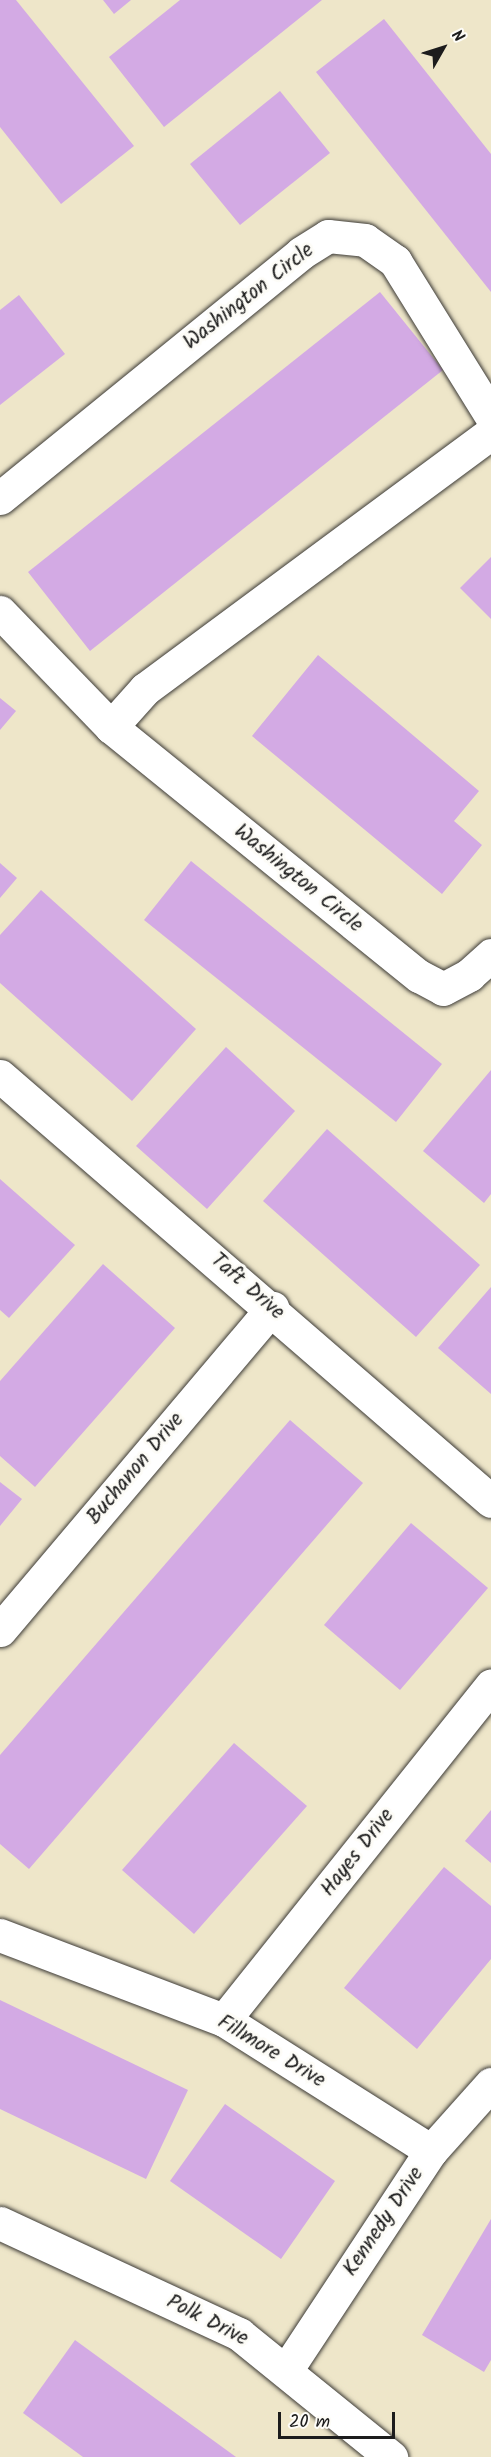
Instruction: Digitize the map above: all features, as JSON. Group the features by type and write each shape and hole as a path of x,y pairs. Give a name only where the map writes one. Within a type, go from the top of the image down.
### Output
{"street":[{"name":"Washington Circle","path":"0,498 301,253 328,236 364,240 395,261 491,416"},
{"path":"111,727 145,689 491,433"},
{"name":"Washington Circle","path":"0,612 111,727 419,976 443,989 469,975 491,955"},
{"name":"Taft Drive","path":"0,1076 272,1308 491,1501"},
{"name":"Buchanon Drive","path":"0,1630 272,1308"},
{"name":"Hayes Drive","path":"224,2020 491,1685"},
{"name":"Fillmore Drive","path":"0,1935 224,2020 431,2151"},
{"name":"Kennedy Drive","path":"287,2369 431,2151 491,2084"},
{"name":"Polk Drive","path":"0,2223 239,2334 287,2369 391,2457"}],"building":[{"path":"0,0 16,0 134,146 61,204 0,127"},
{"path":"103,0 131,0 114,14"},
{"path":"180,0 322,0 164,127 109,57"},
{"path":"384,19 491,154 491,292 316,72"},
{"path":"280,91 330,153 240,225 190,164"},
{"path":"380,292 443,370 90,651 28,572"},
{"path":"19,295 65,354 0,405 0,310"},
{"path":"491,557 491,619 460,588"},
{"path":"318,655 479,791 454,821 482,845 442,894 252,736"},
{"path":"0,698 16,711 0,730"},
{"path":"191,861 442,1064 396,1122 144,920"},
{"path":"0,863 17,878 0,898"},
{"path":"41,890 196,1029 132,1101 0,983 0,935"},
{"path":"226,1047 295,1111 207,1209 136,1146"},
{"path":"491,1070 491,1194 484,1203 423,1151"},
{"path":"327,1129 480,1265 416,1337 263,1201"},
{"path":"0,1179 75,1245 9,1318 0,1310"},
{"path":"103,1264 175,1328 35,1487 0,1456 0,1381"},
{"path":"491,1287 491,1394 438,1348"},
{"path":"290,1420 363,1483 29,1869 0,1844 0,1755"},
{"path":"0,1482 22,1499 0,1526"},
{"path":"411,1523 488,1588 400,1690 324,1625"},
{"path":"234,1743 307,1806 194,1934 122,1870"},
{"path":"491,1810 491,1863 465,1841"},
{"path":"444,1867 491,1906 491,1959 417,2049 344,1988"},
{"path":"0,2000 188,2090 146,2179 0,2109"},
{"path":"225,2104 335,2181 281,2259 170,2181"},
{"path":"491,2219 491,2360 484,2372 422,2335"},
{"path":"75,2340 236,2457 83,2457 23,2413"}]}
